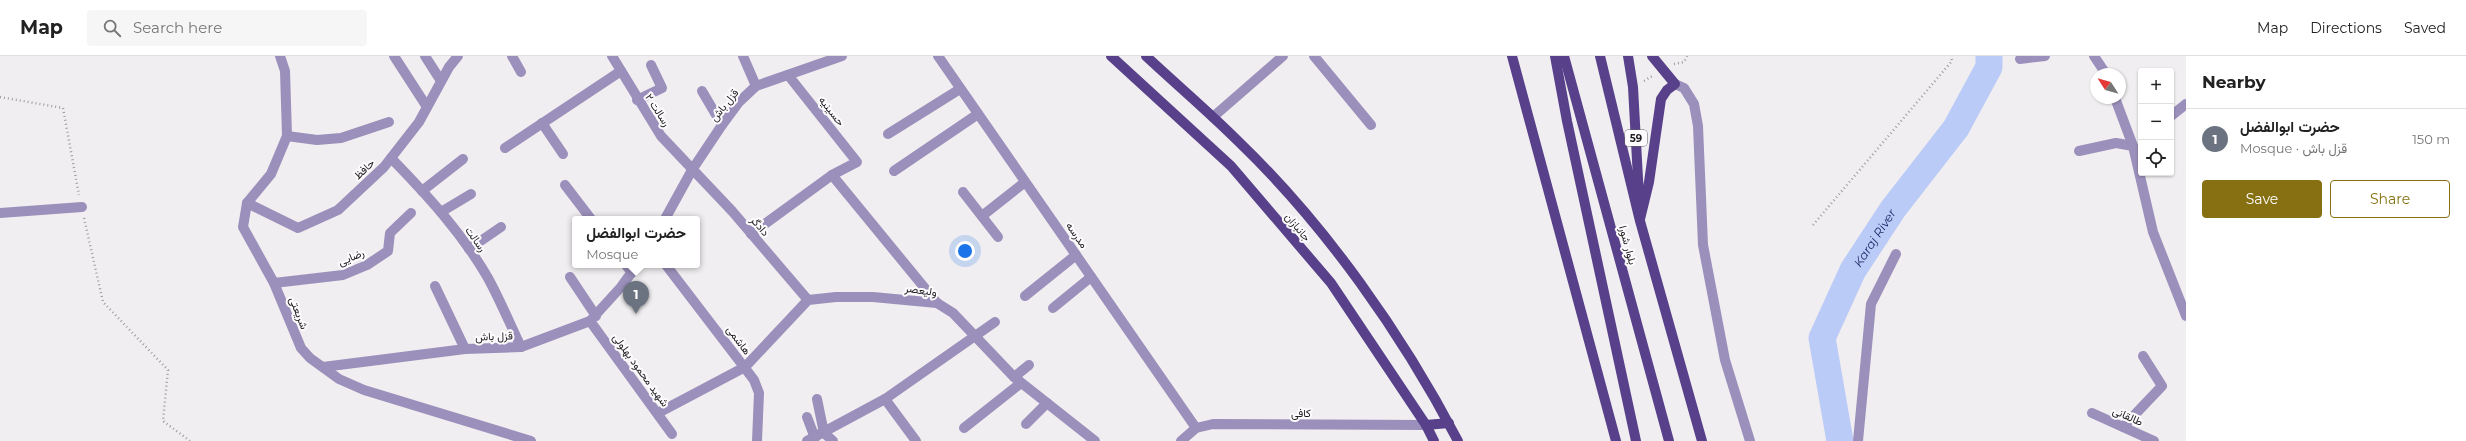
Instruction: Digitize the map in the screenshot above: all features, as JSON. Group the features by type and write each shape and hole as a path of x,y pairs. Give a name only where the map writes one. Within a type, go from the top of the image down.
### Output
{"main road":[{"name":"جانبازان","path":"1111,56 1241,178 1331,283 1426,425 1434,441"},
{"name":"جانبازان","path":"1146,56 1240,142 1296,203 1349,268 1410,358 1449,423 1458,441"},
{"path":"1512,56 1616,441"},
{"path":"1555,56 1567,121 1636,441"},
{"name":"بلوار شورا","path":"1564,56 1669,441"},
{"name":"بلوار شورا","path":"1600,56 1640,221 1702,441"},
{"name":"59","path":"1628,56 1634,87 1640,221"},
{"path":"1640,221 1649,182 1661,99 1667,90 1675,84 1652,56"},
{"path":"1426,425 1449,423"}],"street":[{"path":"247,203 271,174 287,136 286,70 280,56"},
{"path":"394,56 427,107"},
{"path":"425,56 441,81"},
{"path":"512,56 521,72"},
{"name":"رسالت ۲","path":"612,56 637,100 660,136 692,170"},
{"path":"743,56 756,86"},
{"name":"قزل باش","path":"667,216 692,170 722,125 739,102 756,86 829,58 842,56"},
{"name":"مدرسه","path":"938,56 1196,428"},
{"path":"1212,117 1283,56"},
{"path":"1314,56 1371,125"},
{"path":"2020,59 2045,56"},
{"path":"2094,56 2102,68"},
{"name":"حافظ","path":"247,203 298,228 338,210 391,158 419,122 441,81 457,57"},
{"path":"637,100 662,88 651,65"},
{"path":"505,148 621,71"},
{"name":"حسینیه","path":"788,75 857,162 832,175"},
{"path":"1675,84 1684,88 1694,104 1698,126 1703,245 1724,360 1750,441"},
{"path":"888,134 960,88"},
{"path":"702,91 722,125"},
{"path":"2118,104 2137,143 2153,232 2186,316"},
{"path":"2174,114 2186,104"},
{"path":"894,171 978,114"},
{"path":"287,136 317,140 341,138 389,122"},
{"path":"542,123 563,154"},
{"path":"2079,151 2116,144 2137,143"},
{"name":"رسالت","path":"391,158 442,212 469,249 488,278 521,347"},
{"path":"422,191 462,159"},
{"name":"دادگر","path":"692,170 751,234 808,300"},
{"path":"751,234 832,175 937,303"},
{"path":"982,216 1025,182"},
{"path":"565,185 589,216"},
{"path":"963,192 998,237"},
{"path":"442,212 471,194"},
{"name":"شریعتی","path":"247,203 243,227 274,283 300,348 339,379 364,390 531,441"},
{"path":"0,213 82,207"},
{"name":"رضایی","path":"274,283 343,275 367,265 388,251 390,233 411,213"},
{"path":"469,249 501,227"},
{"path":"1858,441 1871,304 1896,254"},
{"path":"1025,296 1076,255"},
{"name":"قزل باش","path":"323,367 465,349 521,347 593,318 632,268"},
{"name":"هاشمی","path":"668,268 745,368 759,393 757,441"},
{"name":"شهید محمود بهلولی","path":"570,277 593,318 672,434"},
{"path":"1053,308 1091,277"},
{"path":"435,286 465,349"},
{"name":"ولیعصر","path":"808,300 836,297 873,297 937,303 953,313 975,338 984,344 1017,380 1095,441"},
{"path":"658,413 745,368 808,300"},
{"path":"815,437 886,399 975,338 995,322"},
{"path":"2123,427 2162,386 2143,356"},
{"path":"964,428 1017,380 1029,364"},
{"path":"815,437 817,399"},
{"path":"886,399 916,441"},
{"path":"1026,424 1047,403"},
{"name":"طالقانی","path":"2092,413 2154,441"},
{"path":"806,417 815,437"},
{"name":"کافی","path":"1184,440 1196,428 1213,424 1426,425"},
{"path":"815,437 833,441"}],"path":[{"path":"1812,225 1952,61 1951,56"},
{"path":"0,97 63,108 82,207 103,302 168,370 163,421 190,441"}],"waterway":[{"name":"Karaj River","path":"1840,441 1822,338 1853,270 1893,209 1956,128 1989,67 1989,56"}],"place":[{"name":"حضرت ابوالفضل","path":"636,314"}]}
